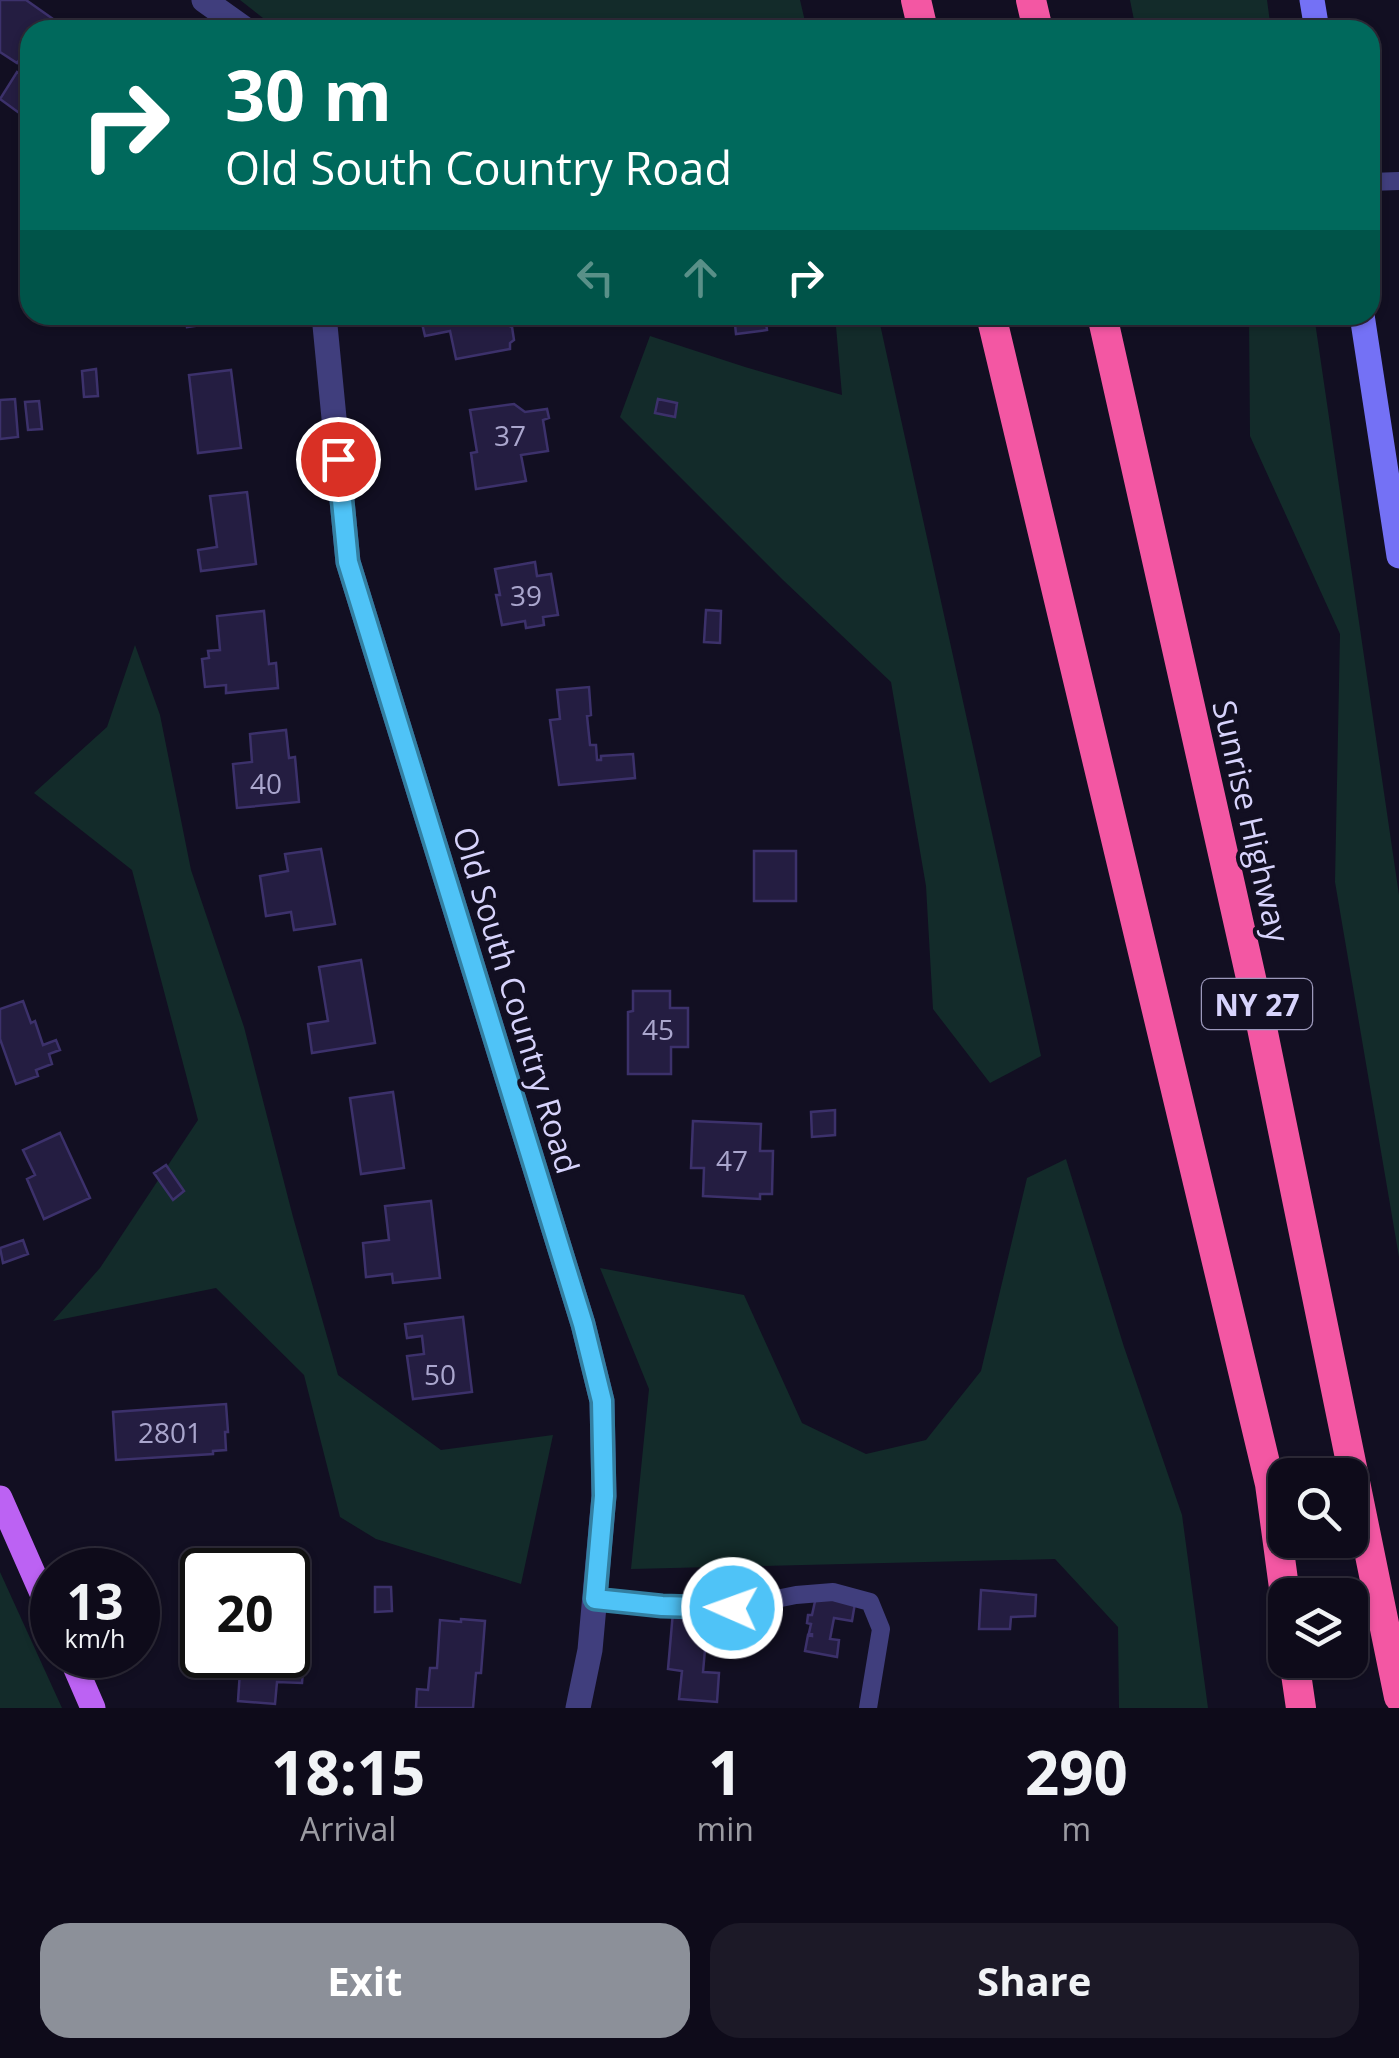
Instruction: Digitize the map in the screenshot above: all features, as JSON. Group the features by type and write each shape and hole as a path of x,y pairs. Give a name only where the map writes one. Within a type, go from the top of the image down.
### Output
{"highway":[{"name":"NY 27","path":"993,325 1270,1484 1284,1578"},
{"name":"Sunrise Highway","path":"1104,325 1260,1018 1399,1697"},
{"path":"1297,1678 1301,1708"}],"main road":[{"path":"0,1498 30,1566"},
{"path":"80,1678 93,1708"}],"street":[{"path":"204,0 232,20"},
{"name":"Old South Country Road","path":"325,325 348,562 583,1324 602,1401 604,1496 590,1650 578,1708"},
{"path":"1364,325 1399,556"}],"lane":[{"path":"595,1599 732,1608 833,1592 870,1602 880,1629 868,1708"}],"green space":[{"path":"240,0 800,0 805,20 264,20"},
{"path":"1130,0 1267,0 1270,20 1134,20"},
{"path":"836,325 880,325 1041,1056 990,1083 933,1009 926,886 891,682 620,417 650,336 842,395"},
{"path":"1249,325 1315,325 1399,895 1399,1257 1335,882 1340,634 1250,436"},
{"path":"135,645 160,715 191,870 244,1027 338,1375 441,1450 553,1435 521,1584 376,1539 340,1517 304,1375 216,1288 53,1321 100,1268 198,1120 132,870 34,793 107,727"},
{"path":"1066,1159 1124,1347 1182,1515 1208,1708 1119,1708 1118,1627 1055,1559 631,1569 649,1389 600,1268 744,1295 802,1423 866,1454 926,1440 981,1371 1027,1178"},
{"path":"0,1572 30,1638 30,1678 48,1678 62,1708 0,1708"}],"building":[{"path":"0,0 26,0 54,20 20,20 17,63 0,52"},
{"path":"17,72 20,114 0,99"},
{"path":"422,325 507,325 512,327 514,340 510,349 456,359 450,331 425,336"},
{"path":"735,325 766,325 767,330 736,334"},
{"path":"96,369 98,396 84,397 82,371"},
{"path":"231,370 241,448 198,453 189,375"},
{"path":"15,399 18,437 0,439 0,400"},
{"path":"658,399 677,403 675,417 655,413"},
{"path":"39,401 42,429 28,430 25,402"},
{"path":"514,404 525,412 547,409 549,418 543,420 548,451 521,455 526,481 476,489 471,453 477,452 470,410"},
{"path":"247,492 256,564 201,571 198,550 217,547 210,496"},
{"path":"535,562 537,576 551,574 558,615 543,617 544,625 526,628 525,621 502,625 495,569"},
{"path":"706,610 721,611 720,643 704,642"},
{"path":"264,611 269,664 276,663 278,688 226,693 226,685 205,687 202,659 209,658 208,651 220,650 217,616"},
{"path":"589,687 590,745 596,745 597,760 601,756 633,754 635,778 559,785 550,720 560,719 557,690"},
{"path":"286,730 289,758 295,757 299,802 237,808 233,764 252,762 250,734"},
{"path":"321,849 335,924 294,930 291,912 266,916 260,876 288,871 285,854"},
{"path":"754,851 796,851 796,901 754,901"},
{"path":"361,960 375,1043 312,1053 308,1024 328,1021 319,967"},
{"path":"633,991 670,991 670,1008 688,1008 688,1047 671,1047 671,1074 628,1074 628,1012 633,1011"},
{"path":"23,1001 43,1045 56,1040 60,1050 49,1054 52,1064 36,1070 38,1076 16,1084 0,1039 0,1009"},
{"path":"393,1092 404,1168 361,1174 350,1098"},
{"path":"835,1110 835,1135 812,1137 811,1112"},
{"path":"693,1121 761,1124 760,1151 773,1151 772,1194 760,1194 760,1199 703,1196 704,1168 691,1168"},
{"path":"60,1133 90,1198 44,1219 27,1179 35,1175 23,1150"},
{"path":"166,1165 184,1191 173,1200 154,1173"},
{"path":"431,1201 440,1278 393,1283 392,1274 366,1277 363,1243 389,1240 385,1206"},
{"path":"23,1240 28,1254 3,1263 0,1248"},
{"path":"463,1317 472,1392 413,1399 407,1356 424,1354 422,1336 407,1338 405,1324"},
{"path":"226,1404 226,1450 116,1460 113,1412"},
{"path":"375,1587 391,1587 392,1611 375,1612"},
{"path":"981,1590 1036,1595 1035,1616 1011,1617 1010,1629 979,1629"},
{"path":"816,1597 855,1603 852,1621 834,1618 830,1639 839,1640 837,1657 805,1651 808,1635 812,1636 808,1615 812,1615"},
{"path":"673,1612 708,1616 703,1672 719,1673 717,1702 679,1699 682,1671 668,1669"},
{"path":"440,1620 485,1621 481,1673 476,1673 473,1708 416,1708 417,1689 428,1690 430,1668 437,1668"},
{"path":"240,1678 302,1678 302,1683 277,1682 275,1704 238,1701"}],"route":[{"path":"338,459 348,562 583,1324 602,1401 604,1496 595,1599 732,1608"}]}
